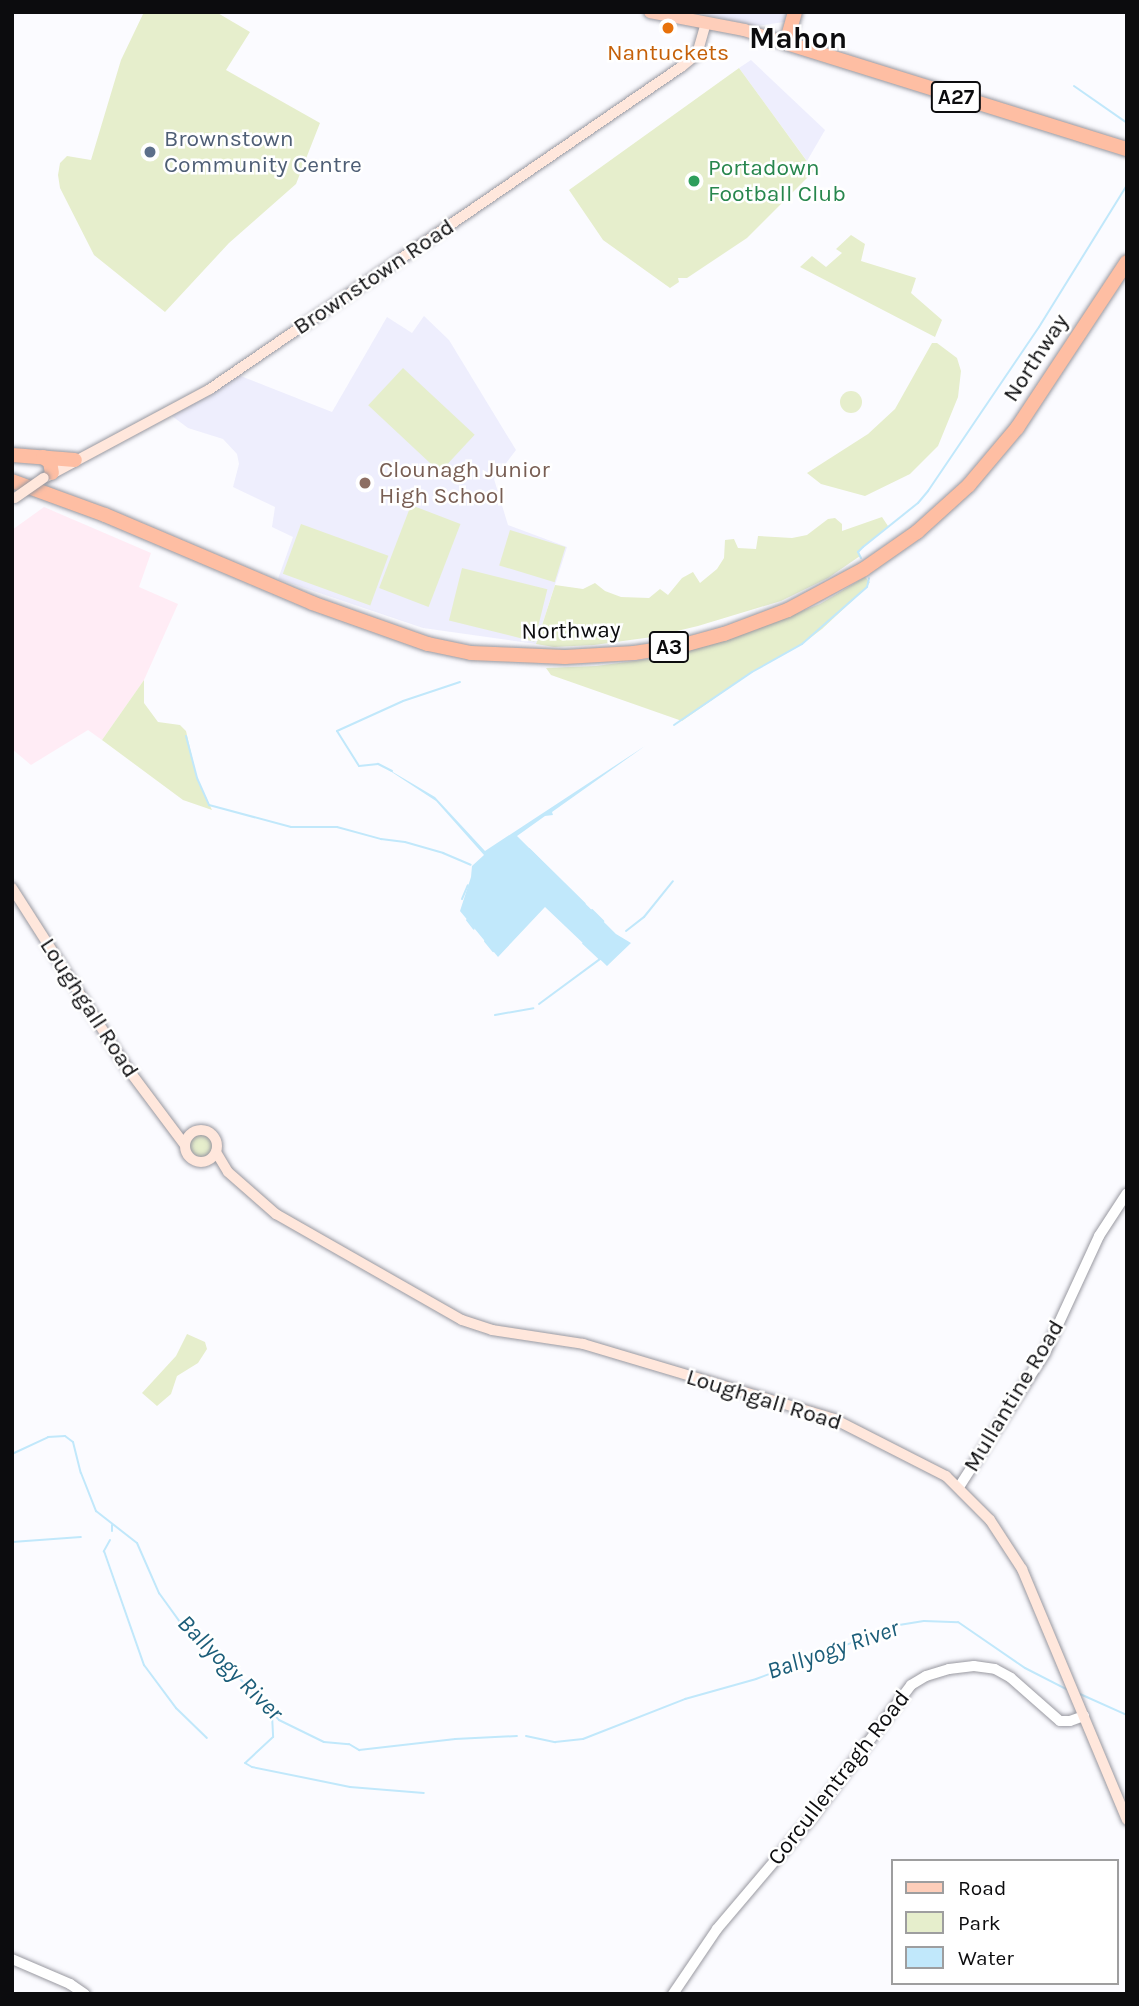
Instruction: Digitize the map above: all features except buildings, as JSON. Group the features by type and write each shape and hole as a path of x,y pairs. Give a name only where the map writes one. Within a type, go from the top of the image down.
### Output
{"highway":[{"path":"786,43 795,12"},
{"name":"A27","path":"786,43 1127,149"},
{"name":"Northway","path":"12,481 116,520 312,603 428,645 471,653 542,657 611,655 680,646 736,631 788,610 863,569 917,532 969,485 1017,428 1127,262"},
{"path":"12,456 75,460"},
{"path":"43,457 50,462 48,476"}],"main road":[{"name":"A27","path":"650,12 706,22 786,43"},
{"name":"Brownstown Road","path":"14,499 75,460 210,389 671,75 696,55 706,22"},
{"name":"Loughgall Road","path":"12,888 125,1065 184,1144"},
{"name":"Loughgall Road","path":"171,1124 193,1132"},
{"path":"203,1130 212,1134 217,1143 216,1152 205,1162 190,1158 184,1144 193,1132 203,1130"},
{"name":"Loughgall Road","path":"216,1152 228,1172 264,1205 296,1227 462,1320 492,1329 583,1344 834,1419 920,1460 960,1486 990,1520 1022,1569 1127,1820"},
{"name":"Loughgall Road","path":"205,1162 228,1172"}],"street":[{"name":"Mullantine Road","path":"960,1486 1045,1353 1099,1236 1127,1193"},
{"name":"Corcullentragh Road","path":"673,1994 717,1929 820,1806 911,1685 926,1676 949,1669 974,1666 995,1669 1011,1678 1060,1721 1070,1721 1082,1711"},
{"path":"12,1959 70,1984 85,1994"}],"shaded area":[{"path":"694,12 788,12 784,22 756,26"},
{"path":"751,60 825,130 807,161 739,68"},
{"name":"Clounagh Junior High School","path":"424,316 449,340 516,450 494,479 508,525 567,547 536,644 423,628 278,579 293,537 272,527 275,507 233,487 239,464 237,454 223,439 188,428 172,416 238,375 332,412 387,317 412,333"},
{"path":"44,507 151,553 139,587 178,604 144,680 102,740 88,730 31,765 12,749 12,530"}],"green space":[{"path":"144,12 216,12 250,32 226,70 320,123 296,184 229,243 165,312 94,255 60,188 58,175 60,163 67,156 91,160 121,60"},
{"name":"Portadown Football Club","path":"739,68 814,171 747,238 687,278 678,278 679,282 670,288 603,240 569,190"},
{"path":"851,235 865,244 861,261 916,278 911,293 942,320 935,337 800,267 812,256 826,267 842,253 836,249"},
{"path":"932,343 937,343 957,358 961,371 958,397 938,446 910,474 865,496 821,484 807,473 868,434 895,409"},
{"path":"403,368 475,435 440,472 368,405"},
{"path":"851,391 859,394 862,402 859,410 851,413 843,410 840,402 843,394"},
{"path":"411,505 460,524 429,607 379,588"},
{"path":"882,517 888,526 863,547 859,552 860,556 828,578 781,601 652,637 594,645 554,647 536,644 555,585 583,589 595,583 605,591 621,597 649,598 660,589 668,595 682,578 693,572 700,583 717,569 724,558 725,540 734,539 738,548 756,549 758,536 792,538 807,535 828,519 835,518 842,524 842,531"},
{"path":"301,524 388,556 370,606 283,574"},
{"path":"510,530 565,547 555,582 499,565"},
{"path":"462,568 547,589 534,642 449,620"},
{"path":"865,577 870,582 867,587 822,629 802,644 752,672 682,721 551,675 546,668 596,666 664,657 728,640 820,604"},
{"path":"144,680 144,703 158,722 180,725 186,731 197,778 212,810 183,800 102,740"},
{"path":"202,1133 210,1137 214,1145 210,1153 202,1157 194,1153 190,1145 194,1137"},
{"path":"187,1334 205,1342 207,1349 198,1363 177,1376 171,1394 157,1406 142,1393 176,1356"}],"water":[{"path":"645,746 552,812 553,815 545,816 517,836 616,934 631,943 607,966 545,907 498,957 460,911 472,866 484,855 436,801 381,765 435,797 485,851"}],"waterway":[{"path":"1074,86 1127,123"},
{"path":"861,558 858,552 918,503 928,491 1039,327 1127,185"},
{"path":"674,725 752,672 802,644 867,587 869,578"},
{"path":"392,771 378,764 359,766 337,731 403,701 460,682"},
{"path":"186,736 197,778 209,805 291,827 337,827 381,839 405,842 443,853 471,865"},
{"path":"529,849 585,904"},
{"path":"626,931 644,917 673,881"},
{"path":"462,899 468,885"},
{"path":"592,910 603,921"},
{"path":"467,920 474,929"},
{"path":"485,941 493,951"},
{"path":"539,1004 600,959 583,943"},
{"path":"495,1015 533,1008"},
{"name":"Ballyogy River","path":"12,1454 48,1437 65,1436 73,1442 81,1473 96,1511 137,1543 159,1593 185,1629 221,1659 279,1720 324,1742 349,1744 359,1750 455,1739 517,1736"},
{"name":"Ballyogy River","path":"112,1525 112,1531"},
{"path":"12,1542 81,1537"},
{"path":"110,1540 104,1551 144,1665 176,1708 207,1738"},
{"name":"Ballyogy River","path":"526,1736 555,1742 583,1739 685,1699 756,1679 899,1625 924,1621 958,1622 1025,1668 1068,1690"},
{"name":"Ballyogy River","path":"1080,1694 1127,1715"},
{"path":"272,1715 273,1737 245,1763 252,1767 350,1787 424,1793"}],"place":[{"name":"Nantuckets","path":"668,28"},
{"name":"Brownstown Community Centre","path":"150,152"},
{"name":"Portadown Football Club","path":"694,181"},
{"name":"Clounagh Junior High School","path":"365,483"}],"district":[{"name":"Mahon","path":"798,38"}]}
